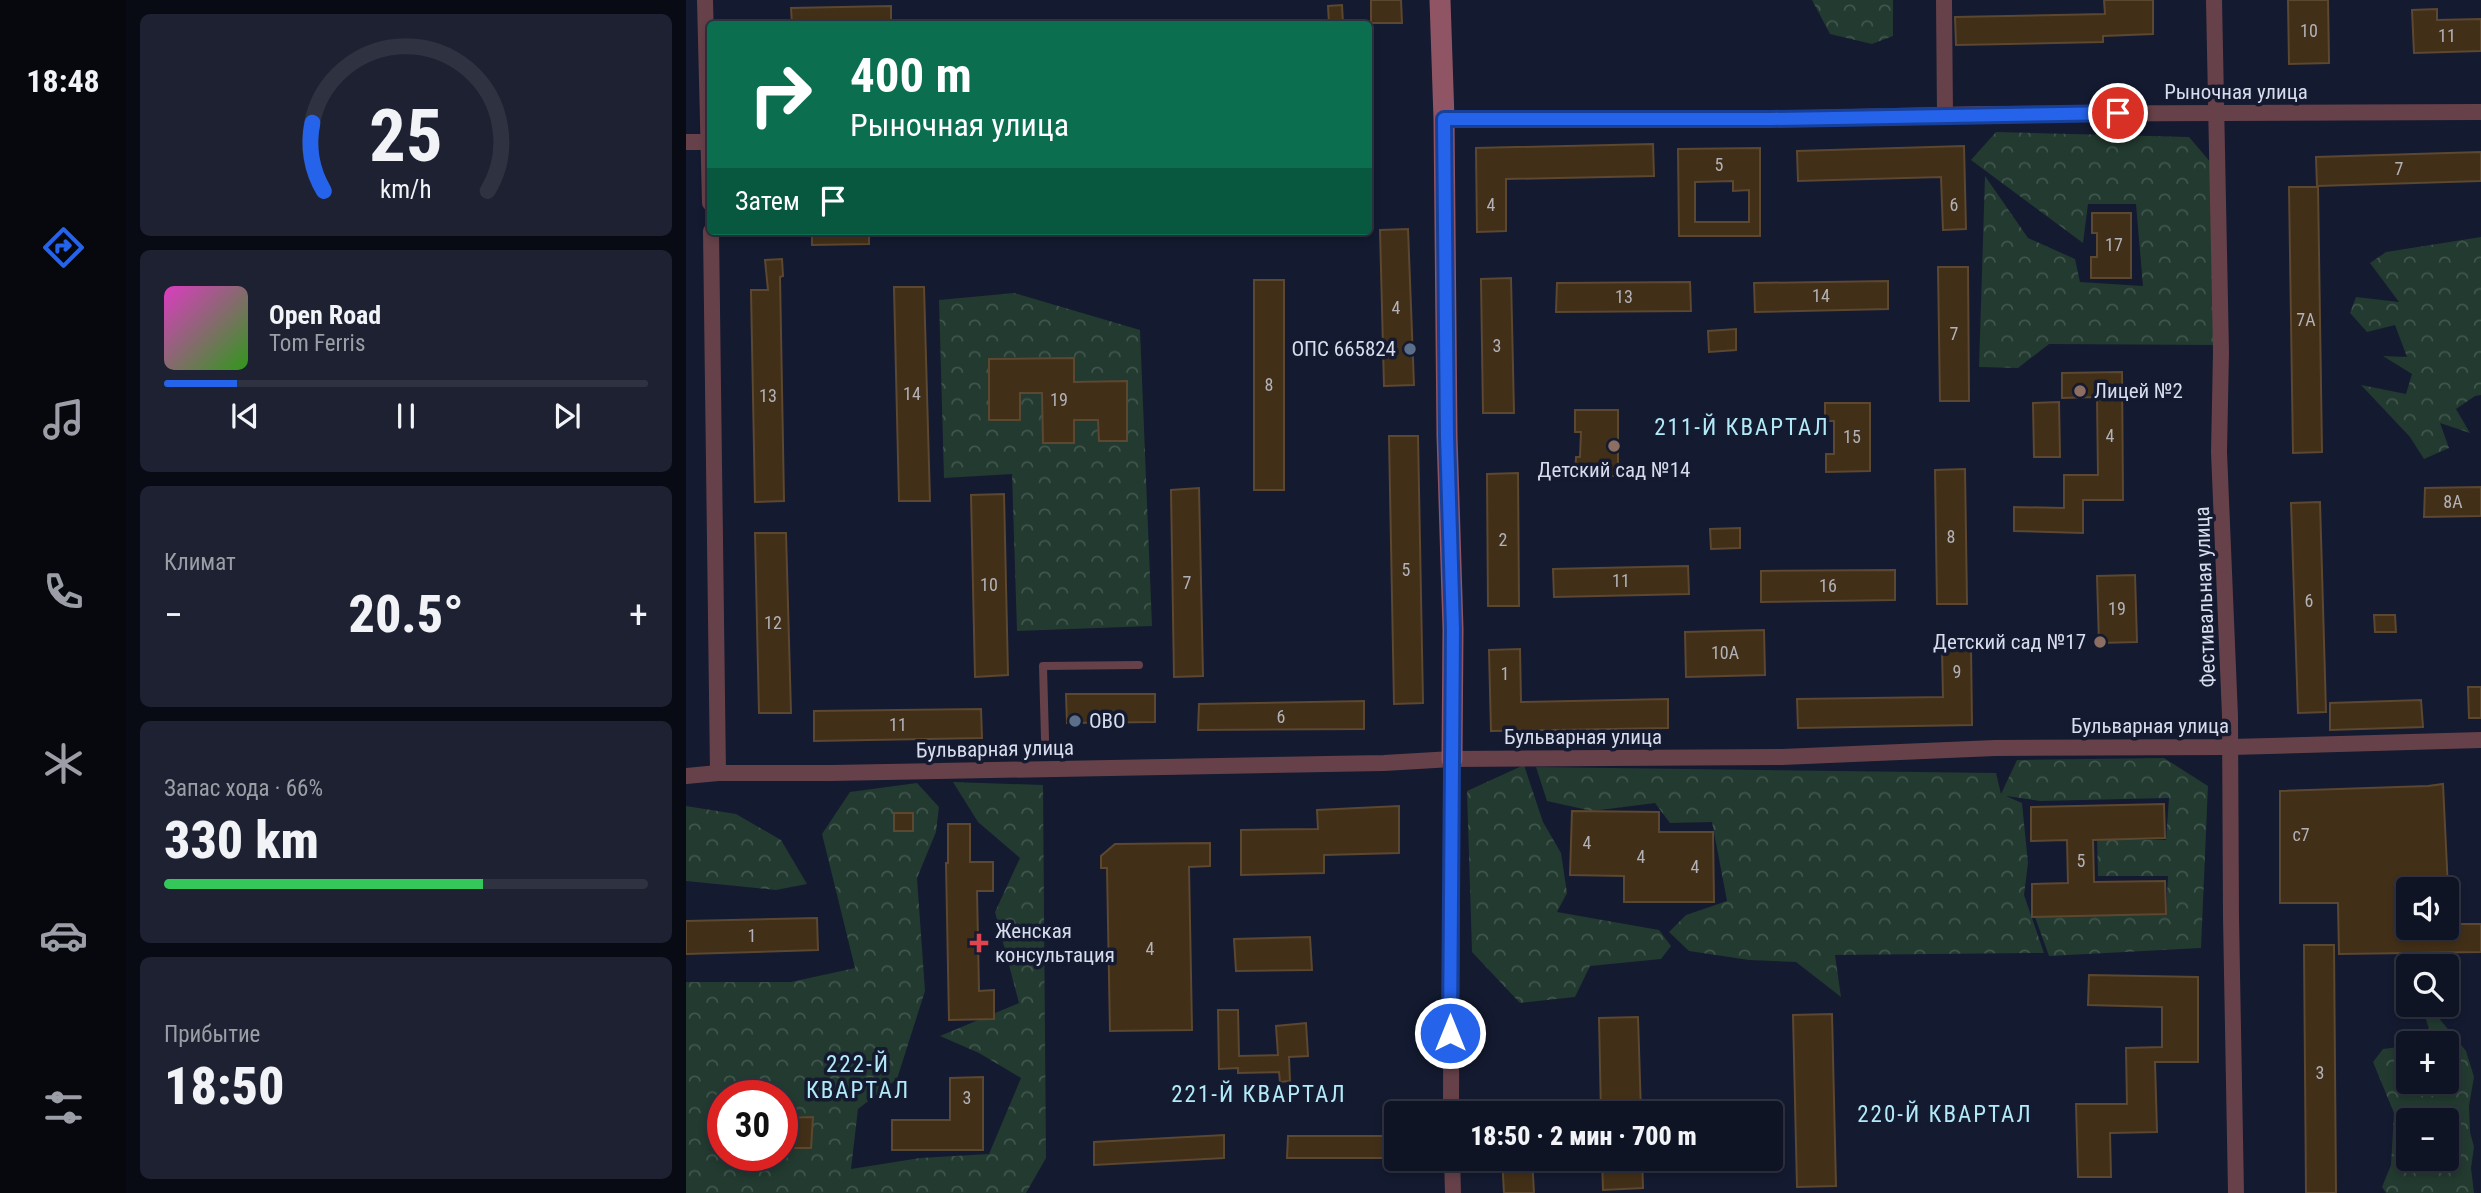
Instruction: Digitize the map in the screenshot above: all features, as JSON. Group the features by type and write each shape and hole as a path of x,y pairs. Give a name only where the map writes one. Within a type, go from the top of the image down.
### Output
{"street":[{"path":"705,0 707,71"},
{"path":"1440,0 1453,629 1451,1101"},
{"path":"1944,0 1945,115"},
{"name":"Фестивальная улица","path":"2214,0 2221,352 2219,452 2231,747 2236,1193"},
{"name":"Рыночная улица","path":"1444,119 1771,119 2172,112 2481,112"},
{"path":"686,142 707,142"},
{"path":"711,235 719,773"},
{"name":"Бульварная улица","path":"686,776 719,773 1371,763 1452,759 1782,757 1995,748 2231,747 2481,740"},
{"path":"1452,1171 1453,1193"}],"lane":[{"path":"1045,740 1043,666 1139,665"}],"green space":[{"path":"1812,0 1893,0 1893,36 1872,44 1830,34"},
{"path":"1996,132 2189,137 2212,164 2221,345 2049,344 2018,368 1979,367 1985,176 2028,238 2075,259 2080,282 2143,286 2136,204 2088,204 2083,243 1971,160"},
{"path":"2481,237 2481,395 2456,409 2470,433 2440,423 2449,448 2424,459 2410,437 2361,385 2406,394 2412,374 2383,356 2407,357 2395,325 2367,332 2350,313 2356,297 2399,302 2370,263 2386,252"},
{"path":"1014,293 1140,330 1152,626 1017,631 1012,474 944,478 939,300"},
{"path":"2164,758 2208,786 2201,948 2049,956 2035,917 2166,914 2168,876 2098,876 2097,839 2166,840 2169,798 2040,801 2006,796 2022,803 2028,863 2024,895 2044,953 1835,955 1841,997 1796,962 1749,960 1689,951 1669,932 1686,915 1727,901 1712,822 1670,823 1655,803 1592,811 1547,801 1536,767 1996,773 2001,794 2017,760"},
{"path":"1524,765 1543,822 1561,853 1567,893 1557,912 1659,930 1671,946 1661,959 1590,966 1575,997 1520,1003 1472,952 1467,791"},
{"path":"953,782 1043,785 1046,1158 1026,1193 686,1193 686,982 791,982 855,968 822,834 850,792 917,783 939,807 936,832 917,878 925,991 897,1079 858,1109 851,1169 920,1158 989,1154 1021,1078 979,1053 940,1036 1019,1003 995,912 1020,858 978,822"},
{"path":"686,806 736,814 781,840 807,884 776,890 686,881"},
{"path":"2425,1017 2438,1017 2449,1031 2430,1031"},
{"path":"2459,1043 2466,1051 2474,1077 2469,1106 2470,1132 2474,1147 2471,1168 2474,1193 2386,1193 2382,1187 2391,1165 2394,1113 2373,1062 2383,1049 2396,1047 2396,1094 2459,1094"}],"building":[{"path":"1371,0 1401,0 1402,23 1371,21"},
{"path":"2104,0 2153,0 2153,34 2103,36 2103,42 1956,45 1955,17 2105,14"},
{"path":"2288,0 2328,0 2329,63 2289,64"},
{"path":"1342,5 1343,21 1329,21 1328,6"},
{"path":"891,6 891,21 792,21 791,8"},
{"path":"2437,9 2437,20 2481,19 2481,51 2414,53 2412,10"},
{"path":"1653,144 1654,176 1506,179 1506,231 1477,232 1476,148"},
{"path":"1964,146 1966,229 1943,230 1941,177 1798,181 1797,151"},
{"path":"1760,148 1760,236 1679,236 1678,149","holes":["1733,181 1733,191 1749,190 1749,222 1695,222 1695,182"]},
{"path":"2481,152 2481,181 2317,186 2316,157"},
{"path":"2289,187 2318,187 2322,452 2293,453"},
{"path":"2092,213 2131,213 2131,278 2091,278 2091,257 2097,257 2097,233 2092,233"},
{"path":"1408,229 1414,385 1384,386 1380,230"},
{"path":"812,235 869,235 869,244 812,245"},
{"path":"782,259 783,276 780,277 784,501 755,502 751,290 768,290 765,260"},
{"path":"1938,267 1968,267 1969,401 1940,401"},
{"path":"1511,278 1514,413 1483,413 1481,279"},
{"path":"1254,280 1284,280 1284,490 1254,490"},
{"path":"1888,281 1888,309 1755,312 1754,283"},
{"path":"1690,282 1691,311 1556,312 1557,283"},
{"path":"894,287 924,287 930,501 899,501"},
{"path":"1736,329 1736,350 1709,352 1708,331"},
{"path":"1074,358 1074,382 1127,381 1127,441 1099,441 1098,420 1074,420 1074,443 1043,443 1042,393 1020,393 1020,420 989,420 989,359"},
{"path":"2122,372 2123,500 2083,500 2083,533 2014,531 2014,507 2064,508 2064,475 2098,475 2097,397 2062,398 2062,373"},
{"path":"2059,402 2060,457 2034,457 2033,403"},
{"path":"1825,403 1870,403 1870,471 1826,472 1826,454 1834,454 1834,421 1825,421"},
{"path":"1575,410 1618,410 1618,476 1575,476 1576,457 1580,457 1581,432 1575,432"},
{"path":"1389,436 1418,436 1423,703 1394,704"},
{"path":"1965,469 1967,604 1937,604 1935,470"},
{"path":"1518,473 1519,606 1488,606 1487,474"},
{"path":"2481,487 2481,516 2424,517 2425,488"},
{"path":"1199,488 1203,676 1174,677 1171,490"},
{"path":"1004,494 1008,675 975,677 971,495"},
{"path":"2320,502 2326,712 2298,713 2291,503"},
{"path":"1740,528 1740,548 1711,549 1710,529"},
{"path":"755,533 786,533 791,713 759,713"},
{"path":"1688,566 1689,594 1554,597 1553,569"},
{"path":"1895,570 1895,600 1761,602 1761,571"},
{"path":"2135,575 2137,642 2099,643 2097,576"},
{"path":"2374,615 2395,615 2396,632 2375,632"},
{"path":"1764,630 1765,675 1686,677 1685,632"},
{"path":"1971,647 1972,725 1798,728 1797,699 1943,697 1942,648"},
{"path":"1520,649 1521,702 1668,699 1668,728 1491,731 1489,650"},
{"path":"2468,687 2481,687 2481,718 2469,718"},
{"path":"1066,694 1155,694 1155,722 1067,723"},
{"path":"2421,700 2423,727 2330,730 2330,703"},
{"path":"1364,701 1364,729 1198,730 1199,704"},
{"path":"981,709 982,738 814,741 814,711"},
{"path":"2443,784 2447,877 2396,877 2396,940 2459,940 2459,924 2481,924 2481,952 2339,954 2338,903 2280,903 2280,791"},
{"path":"2164,804 2165,838 2093,840 2094,882 2165,881 2166,914 2032,917 2032,884 2068,883 2067,840 2031,841 2031,807"},
{"path":"1399,806 1399,853 1324,855 1324,873 1241,875 1241,830 1318,829 1317,810"},
{"path":"1572,811 1659,812 1659,832 1713,832 1714,902 1624,902 1624,876 1570,875"},
{"path":"894,813 913,813 913,831 894,831"},
{"path":"948,824 970,824 970,862 993,862 993,891 977,891 979,991 994,990 994,1019 949,1020 946,863"},
{"path":"1210,843 1210,866 1189,867 1192,1030 1110,1031 1107,868 1101,868 1101,856 1115,844"},
{"path":"817,918 818,950 686,954 686,921"},
{"path":"1310,937 1312,970 1236,971 1234,939"},
{"path":"2304,945 2334,945 2336,1193 2306,1193"},
{"path":"2089,975 2198,977 2198,1062 2155,1062 2157,1132 2110,1133 2111,1177 2078,1177 2076,1104 2127,1104 2126,1048 2162,1047 2162,1007 2088,1005"},
{"path":"1218,1010 1238,1010 1239,1056 1278,1055 1276,1026 1306,1023 1308,1056 1289,1057 1290,1081 1280,1082 1279,1072 1238,1073 1238,1068 1219,1069"},
{"path":"1832,1014 1836,1186 1797,1187 1793,1015"},
{"path":"1638,1017 1641,1101 1601,1101 1599,1018"},
{"path":"983,1077 983,1150 892,1150 892,1120 950,1120 950,1078"},
{"path":"798,1117 813,1117 811,1148 798,1148"},
{"path":"1224,1135 1224,1158 1094,1165 1094,1142"},
{"path":"1288,1136 1384,1136 1384,1158 1287,1158"},
{"path":"1503,1171 1533,1171 1534,1193 1504,1193"},
{"path":"1602,1171 1642,1171 1643,1188 1603,1190"}],"place":[{"name":"ОПС 665824","path":"1410,349"},
{"name":"Лицей №2","path":"2080,391"},
{"name":"Детский сад №14","path":"1614,446"},
{"name":"Детский сад №17","path":"2100,642"},
{"name":"ОВО","path":"1075,721"},
{"name":"Женская консультация","path":"979,943"}],"district":[{"name":"211-Й КВАРТАЛ","path":"1742,427"},
{"name":"222-Й КВАРТАЛ","path":"858,1077"},
{"name":"221-Й КВАРТАЛ","path":"1259,1094"},
{"name":"220-Й КВАРТАЛ","path":"1945,1114"}],"route":[{"path":"1450,1033 1453,629 1447,436 1444,119 1771,119 2118,113"}]}
